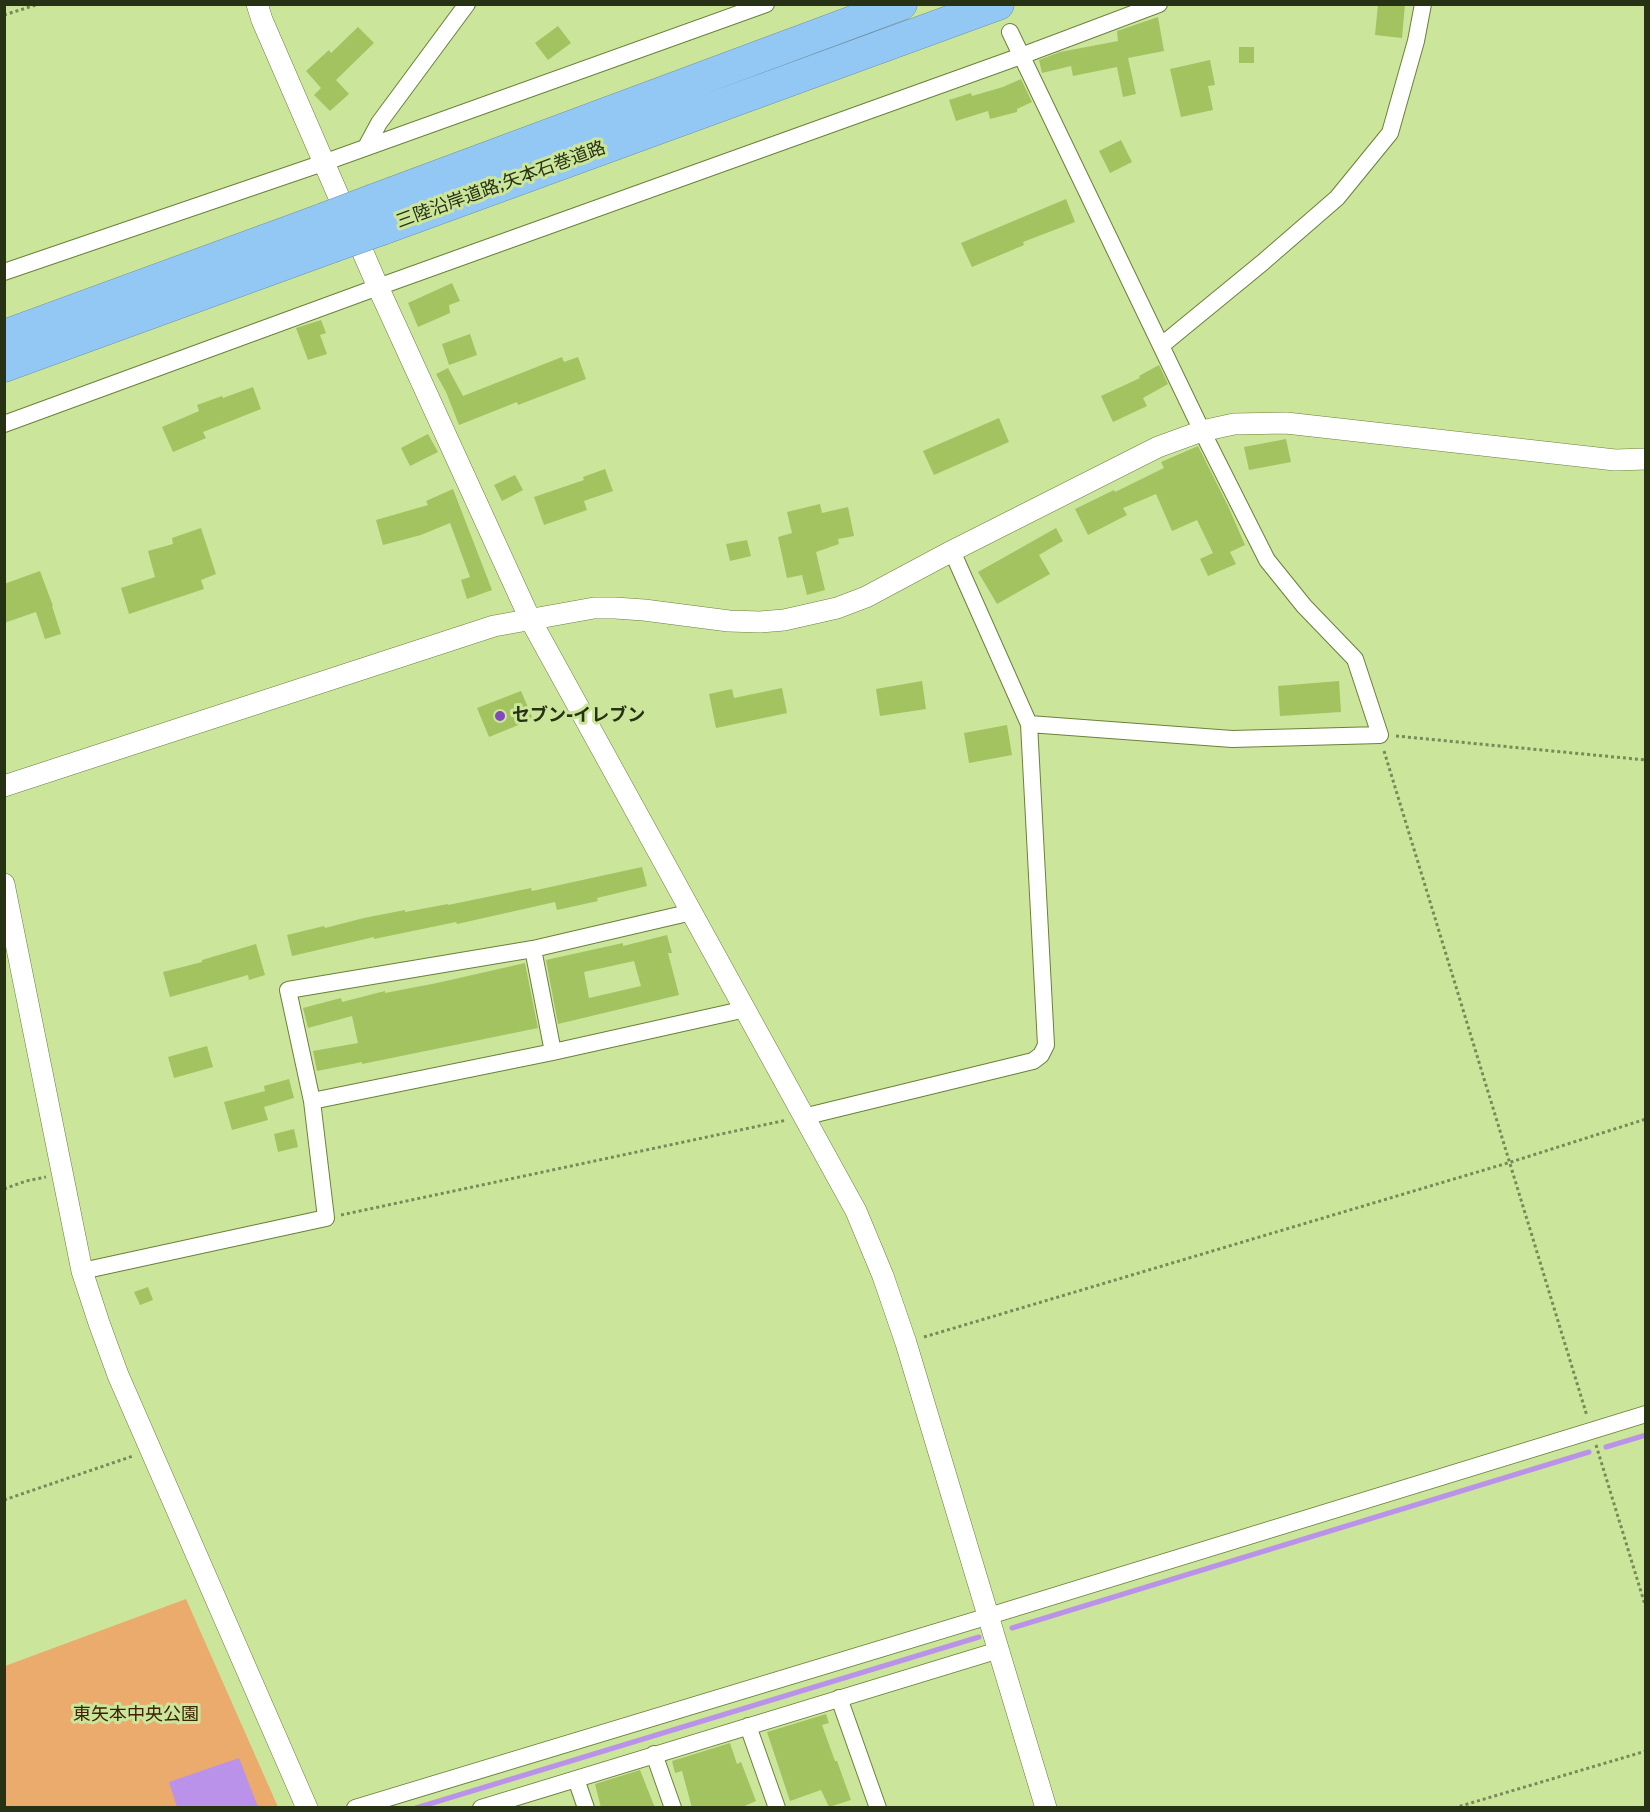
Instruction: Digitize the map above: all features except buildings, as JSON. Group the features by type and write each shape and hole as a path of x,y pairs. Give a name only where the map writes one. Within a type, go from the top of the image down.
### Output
{"highway":[{"name":"三陸沿岸道路;矢本石巻道路","path":"4,366 327,233 902,4"},
{"name":"三陸沿岸道路;矢本石巻道路","path":"378,214 1004,18"},
{"name":"三陸沿岸道路;矢本石巻道路","path":"4,336 327,233"}],"street":[{"path":"257,4 323,164 530,619 856,1211 883,1276 906,1343 1046,1808"},
{"path":"366,147 379,123 467,4"},
{"path":"4,272 323,164 766,4"},
{"path":"4,424 378,286 1021,56 1159,4"},
{"path":"1162,345 1337,198 1390,133 1416,42 1423,4"},
{"path":"1004,18 1202,431 1267,560 1304,606 1355,659 1380,735 1232,739 1029,724"},
{"path":"4,786 483,630 530,619 576,611 615,608 729,621 760,622 784,620 837,608 866,597 1158,447 1202,431 1234,424 1286,423 1615,460 1646,459"},
{"path":"803,1116 1033,1061 1041,1055 1046,1045 1029,724 952,551"},
{"path":"4,884 82,1271 118,1375 307,1808"},
{"path":"82,1271 326,1218 312,1101 288,990 533,949 692,912"},
{"path":"533,949 553,1052"},
{"path":"312,1101 746,1010"},
{"path":"356,1808 1646,1414"},
{"path":"481,1808 500,1805 654,1754 999,1650"},
{"path":"839,1698 878,1808"},
{"path":"748,1726 777,1808"},
{"path":"654,1754 673,1808"},
{"path":"576,1779 586,1808"}],"path":[{"path":"4,15 39,4"},
{"path":"1646,760 1380,735 1646,1608"},
{"path":"326,1218 803,1116"},
{"path":"906,1343 1511,1162 1646,1119"},
{"path":"4,1189 26,1181 63,1174"},
{"path":"4,1500 151,1449"},
{"path":"1454,1808 1646,1750"}],"green space":[{"name":"東矢本中央公園","path":"186,1599 278,1807 5,1808 5,1666"}],"shaded area":[{"path":"239,1758 258,1807 177,1807 169,1782"}],"waterway":[{"path":"1606,1447 1646,1435"},
{"path":"1012,1628 1589,1452"},
{"path":"416,1808 979,1637"}],"place":[{"name":"セブン-イレブン","path":"500,716"}]}
